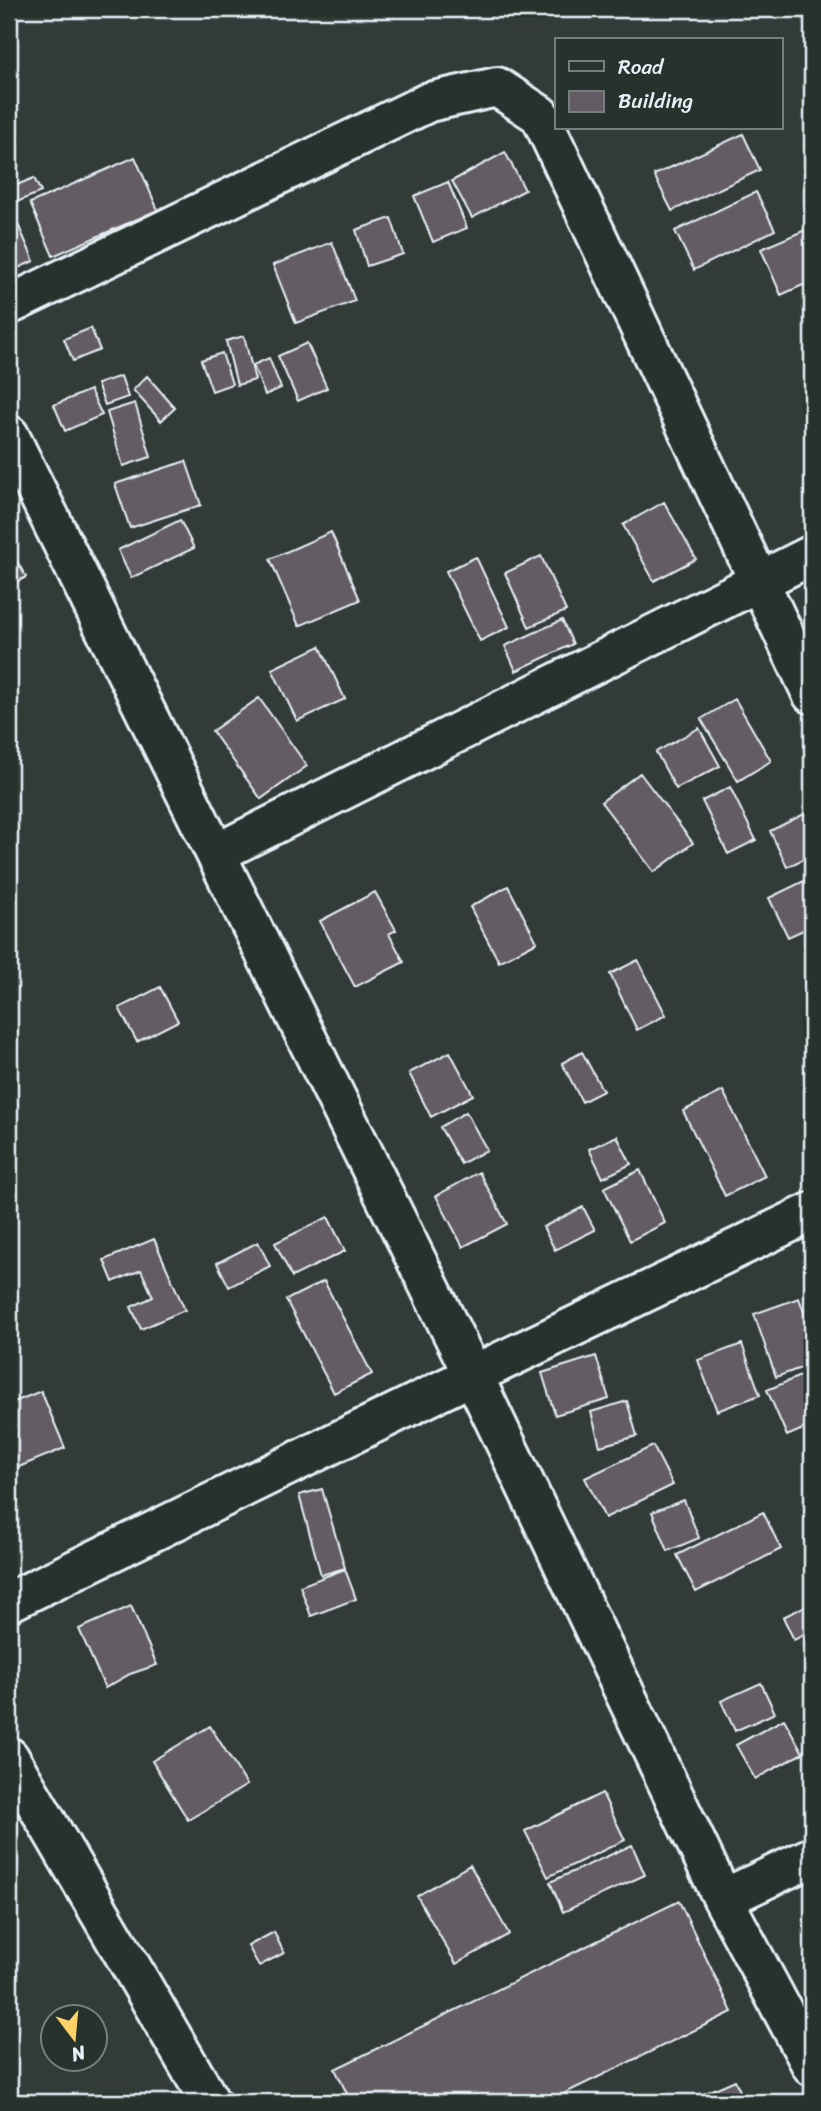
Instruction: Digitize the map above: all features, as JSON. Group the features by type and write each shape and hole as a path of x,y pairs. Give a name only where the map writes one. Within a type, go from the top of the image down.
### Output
{"main road":[{"path":"9,306 429,102 497,88 540,115 812,694"},
{"path":"9,435 473,1375 723,1899 812,2066"},
{"path":"217,853 812,555"},
{"path":"9,1602 812,1212"},
{"path":"9,1758 210,2102"},
{"path":"723,1899 812,1857"}],"building":[{"path":"743,134 760,170 672,211 654,175"},
{"path":"505,152 525,190 472,218 452,181"},
{"path":"135,157 158,210 53,256 30,203"},
{"path":"34,178 41,192 12,204 9,188"},
{"path":"448,182 467,228 433,242 414,196"},
{"path":"756,192 775,230 694,270 675,231"},
{"path":"9,204 34,261 9,272"},
{"path":"391,218 403,254 367,266 356,230"},
{"path":"812,227 812,281 781,295 761,249"},
{"path":"332,242 355,301 296,323 273,265"},
{"path":"91,328 100,350 73,361 64,339"},
{"path":"244,336 255,380 237,385 226,341"},
{"path":"307,343 327,388 298,401 278,356"},
{"path":"222,353 232,384 212,391 201,360"},
{"path":"269,358 281,388 265,395 253,365"},
{"path":"121,376 128,397 105,405 97,384"},
{"path":"147,376 175,408 161,421 133,390"},
{"path":"90,390 102,415 65,431 54,405"},
{"path":"135,403 151,457 123,466 107,412"},
{"path":"186,461 201,505 130,528 115,484"},
{"path":"664,502 696,559 654,581 623,525"},
{"path":"180,520 194,548 131,578 118,550"},
{"path":"331,532 360,600 299,626 270,559"},
{"path":"9,547 26,577 9,586"},
{"path":"541,556 566,611 529,627 505,573"},
{"path":"476,557 509,627 480,641 446,571"},
{"path":"562,620 573,644 516,671 505,646"},
{"path":"320,646 345,699 297,721 272,669"},
{"path":"259,698 307,766 261,799 212,731"},
{"path":"735,699 771,761 738,781 701,719"},
{"path":"699,728 720,766 676,789 656,752"},
{"path":"640,773 693,843 654,872 601,802"},
{"path":"730,787 756,840 728,854 702,801"},
{"path":"808,812 812,821 812,855 787,867 770,831"},
{"path":"812,877 812,926 788,937 769,898"},
{"path":"508,886 537,942 499,962 470,907"},
{"path":"375,892 396,930 389,934 404,962 355,987 320,921"},
{"path":"638,960 666,1015 637,1030 610,974"},
{"path":"160,987 178,1021 137,1042 119,1008"},
{"path":"450,1052 473,1095 431,1117 409,1073"},
{"path":"582,1052 603,1091 582,1102 562,1063"},
{"path":"723,1091 765,1176 725,1196 683,1111"},
{"path":"466,1112 487,1150 461,1164 440,1127"},
{"path":"617,1136 631,1164 603,1178 589,1149"},
{"path":"640,1170 665,1223 630,1241 604,1188"},
{"path":"479,1172 507,1224 463,1247 436,1196"},
{"path":"583,1207 595,1230 555,1250 543,1227"},
{"path":"328,1217 345,1251 292,1277 275,1243"},
{"path":"154,1239 185,1310 141,1329 131,1307 153,1297 141,1270 113,1282 104,1260"},
{"path":"258,1242 270,1266 229,1287 217,1263"},
{"path":"324,1281 372,1374 334,1393 286,1300"},
{"path":"799,1298 812,1335 812,1364 776,1377 754,1314"},
{"path":"742,1344 760,1395 717,1411 698,1360"},
{"path":"596,1356 609,1399 555,1415 542,1373"},
{"path":"812,1371 812,1425 787,1436 767,1390"},
{"path":"41,1391 65,1448 9,1471 9,1404"},
{"path":"627,1401 637,1436 600,1446 591,1412"},
{"path":"653,1446 673,1485 605,1518 585,1478"},
{"path":"322,1489 345,1568 321,1575 299,1495"},
{"path":"684,1500 699,1538 668,1551 652,1512"},
{"path":"763,1512 781,1549 696,1592 677,1555"},
{"path":"345,1569 356,1599 311,1616 300,1586"},
{"path":"812,1603 812,1631 794,1640 783,1617"},
{"path":"131,1606 157,1665 130,1674 105,1688 79,1629"},
{"path":"761,1683 775,1713 735,1731 721,1701"},
{"path":"784,1719 803,1753 755,1779 736,1745"},
{"path":"210,1726 247,1785 188,1820 152,1761"},
{"path":"602,1793 625,1840 548,1877 525,1831"},
{"path":"632,1845 645,1875 563,1912 550,1882"},
{"path":"470,1865 509,1934 456,1964 417,1896"},
{"path":"679,1901 732,2012 547,2102 351,2102 335,2069"},
{"path":"274,1932 284,1953 259,1966 248,1946"},
{"path":"735,2080 745,2102 685,2102"}]}
